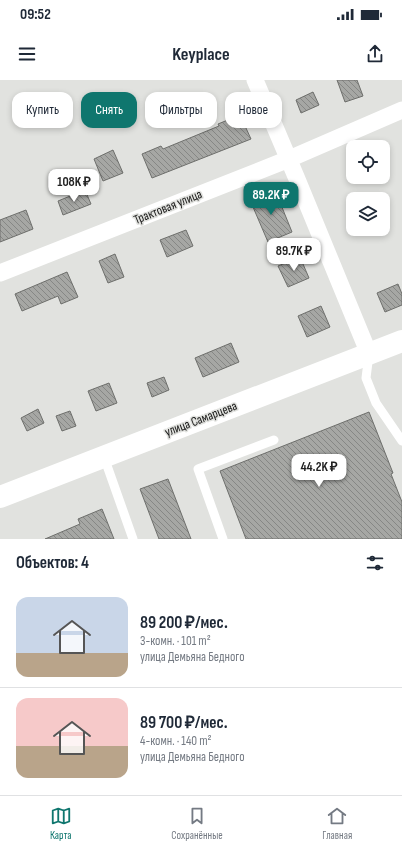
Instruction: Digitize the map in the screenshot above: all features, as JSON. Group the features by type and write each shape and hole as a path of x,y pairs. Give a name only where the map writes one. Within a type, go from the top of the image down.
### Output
{"street":[{"path":"255,80 369,354"},
{"name":"Трактовая улица","path":"0,273 289,159 402,110"},
{"name":"улица Самарцева","path":"0,497 402,341"}],"lane":[{"path":"369,354 366,378 376,403 402,441"},
{"path":"223,539 198,470 274,440"},
{"path":"104,457 133,539"}],"building":[{"path":"337,80 357,80 363,96 345,102"},
{"path":"313,92 319,105 301,113 296,100"},
{"path":"225,121 225,128 246,128 251,139 152,178 142,154 161,146 163,149 217,128 219,126 218,124"},
{"path":"113,150 123,173 103,181 94,159"},
{"path":"85,190 91,204 63,215 58,201"},
{"path":"275,190 292,232 268,242 250,200"},
{"path":"26,210 33,229 0,242 0,220"},
{"path":"186,230 193,246 167,257 160,240"},
{"path":"115,254 124,277 108,283 99,261"},
{"path":"300,257 309,278 288,287 278,266"},
{"path":"67,272 78,297 61,304 58,296 22,311 15,294"},
{"path":"398,284 402,294 402,305 385,312 377,293"},
{"path":"321,306 330,327 307,337 298,316"},
{"path":"231,343 239,362 203,377 195,358"},
{"path":"164,377 169,390 152,397 147,383"},
{"path":"109,383 117,403 96,411 88,391"},
{"path":"38,409 44,423 27,431 21,418"},
{"path":"70,411 76,426 62,431 56,416"},
{"path":"369,412 393,473 391,474 402,502 402,539 246,539 220,471"},
{"path":"168,479 191,539 159,539 140,489"},
{"path":"102,509 114,539 45,539 80,524 78,519"}]}
